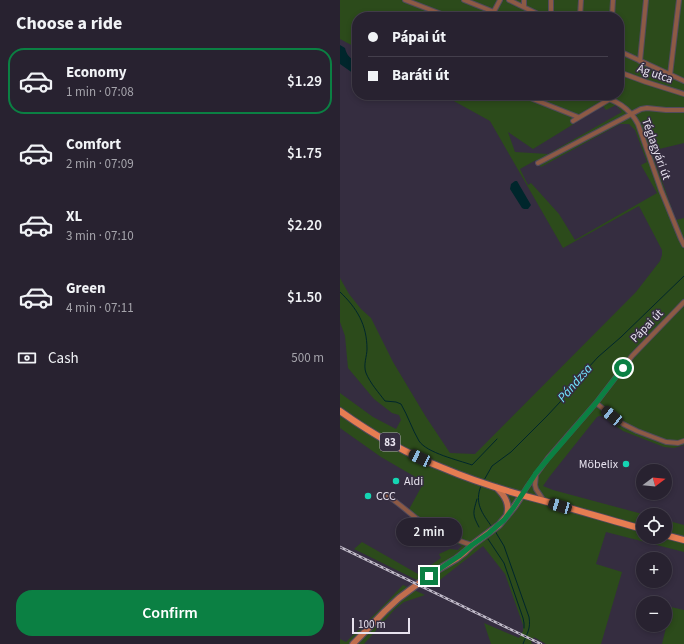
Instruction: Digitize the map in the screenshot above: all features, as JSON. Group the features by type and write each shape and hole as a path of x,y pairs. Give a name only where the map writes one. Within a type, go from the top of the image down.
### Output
{"main road":[{"name":"83","path":"340,411 412,454 442,468 496,488 636,527"},
{"path":"672,537 684,540"}],"street":[{"path":"405,0 436,12"},
{"path":"464,0 494,12 500,0"},
{"path":"509,0 534,12"},
{"path":"524,0 524,7"},
{"path":"551,0 551,12"},
{"path":"581,12 582,0"},
{"path":"612,12 613,0"},
{"path":"640,61 646,0"},
{"path":"670,75 679,0"},
{"path":"624,53 684,82"},
{"name":"Ág utca","path":"624,74 684,94"},
{"path":"536,100 578,117"},
{"path":"573,121 608,100"},
{"path":"612,100 619,103 632,114 641,109 647,108 684,110"},
{"name":"Téglagyári út","path":"538,163 632,114 638,124 661,190 684,245"},
{"name":"Pápai út","path":"522,495 536,473 596,403 632,356 684,302"},
{"path":"596,403 623,424 666,442 678,443 684,441"},
{"path":"536,473 536,489 544,501"},
{"path":"496,488 504,495 508,504 508,513 504,520"},
{"path":"386,495 417,519 435,529 472,545"},
{"path":"353,644 399,598 434,572 459,556 499,525 522,495"}],"green space":[{"path":"340,0 684,0 684,143 651,151 676,220 684,218 684,445 674,448 664,447 623,431 602,416 599,416 543,486 636,512 636,540 606,532 596,564 622,572 601,644 546,644 534,637 531,643 533,644 491,644 484,623 519,638 523,631 523,625 505,574 483,546 431,587 354,549 362,542 418,574 441,558 439,554 450,549 458,550 462,546 423,527 407,513 424,482 381,457 340,428 340,393 373,417 396,429 401,420 399,415 392,413 374,399 348,368 345,336 340,322 340,278 349,294 361,309 371,318 393,362 426,417 450,453 475,454 636,292 660,261 662,250 639,206 563,248 490,121 452,100 624,100 624,12 352,12 352,45 340,39","holes":["616,105 622,112 548,154 515,152 508,132 533,149 603,106 606,110","620,124 629,124 635,130 647,162 641,165 657,193 575,240 559,214 531,183 528,185 520,169 536,160 541,167"]},
{"path":"672,522 684,525 684,552 653,544 672,544"},
{"path":"403,585 425,595 404,602 395,609 364,644 340,644 340,639 346,642"},
{"path":"672,607 684,610 684,644 662,644 665,632 672,632"}],"shaded area":[{"path":"340,45 345,48 352,59 352,72 340,64"},
{"path":"517,181 531,205 528,209 522,208 510,189 511,184"}],"waterway":[{"name":"Pándzsa","path":"483,482 492,466 511,452 547,416 598,357 621,337 684,276"},
{"path":"340,292 356,311 363,325 367,340 365,367 368,377 385,401 401,404 419,441 423,445 436,453 472,465 497,439"},
{"name":"Pándzsa","path":"481,486 478,498 480,508 492,527"},
{"name":"Pándzsa","path":"477,499 474,513 479,527"},
{"name":"Pándzsa","path":"495,531 504,546 529,617 529,628 523,644"},
{"name":"Pándzsa","path":"488,539 504,563 523,618 524,628"}],"railway":[{"path":"340,547 541,644"}],"place":[{"name":"Möbelix","path":"626,464"},
{"name":"Aldi","path":"396,481"},
{"name":"CCC","path":"368,496"}],"route":[{"path":"429,576 465,552 504,520 536,473 596,403 623,368"}]}
